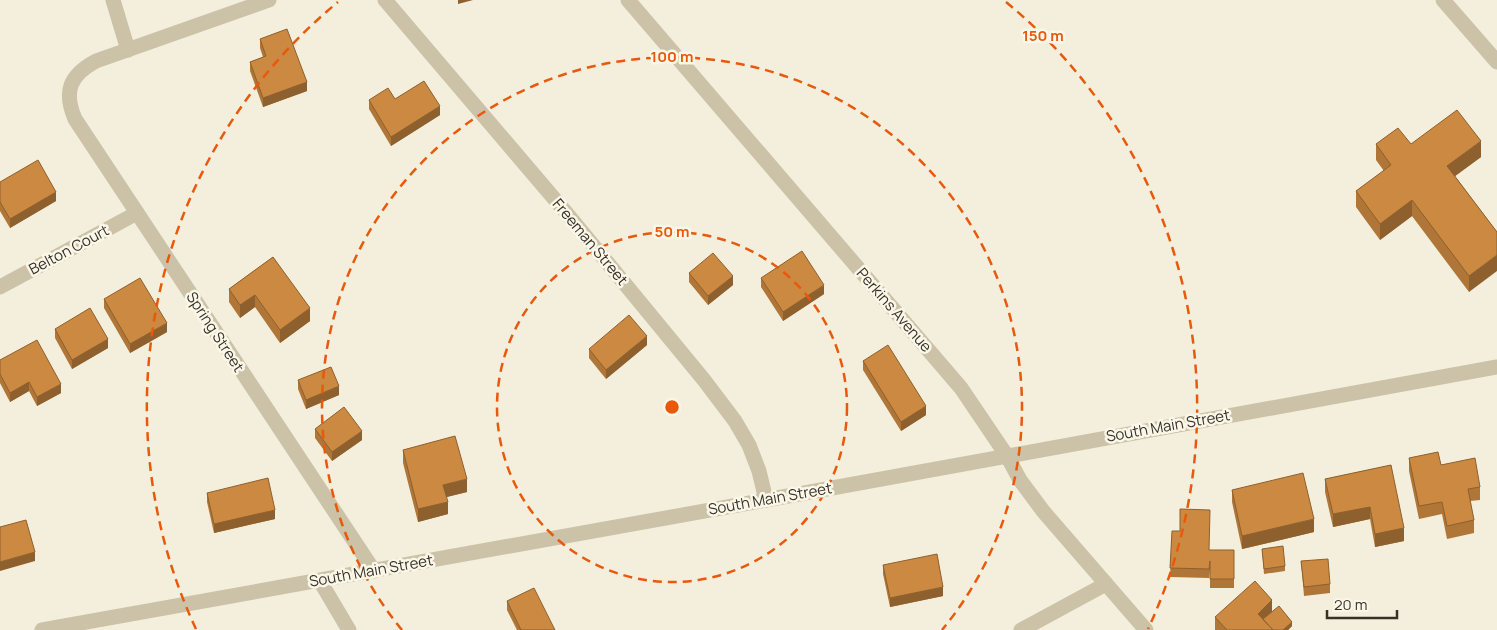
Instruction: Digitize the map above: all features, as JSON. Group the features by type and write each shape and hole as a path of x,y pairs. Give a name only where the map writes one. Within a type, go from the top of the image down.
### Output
{"street":[{"path":"113,0 128,50 269,0"},
{"name":"Freeman Street","path":"385,0 569,216 704,380 735,422 748,445 759,471 766,500"},
{"name":"Perkins Avenue","path":"628,0 960,388 1020,480 1043,510 1146,630"},
{"path":"1443,0 1497,62"},
{"name":"Spring Street","path":"128,50 96,61 82,68 74,76 69,88 70,106 75,119 374,571"},
{"name":"Belton Court","path":"0,287 137,213"},
{"name":"South Main Street","path":"42,630 63,628 1497,367"},
{"path":"320,581 349,630"},
{"path":"1021,630 1106,584"}],"building":[{"path":"287,29 307,82 263,98 250,62 266,56 260,39"},
{"path":"424,81 440,106 391,137 369,100 388,88 395,99"},
{"path":"1457,110 1481,141 1447,166 1497,232 1497,255 1469,276 1412,200 1380,224 1356,191 1391,165 1376,144 1398,128 1411,144"},
{"path":"38,160 56,192 10,219 0,202 0,182"},
{"path":"802,251 824,285 783,312 761,278"},
{"path":"713,253 733,276 708,296 689,273"},
{"path":"273,257 310,308 280,330 255,295 240,305 229,289"},
{"path":"140,278 167,323 130,344 104,299"},
{"path":"90,308 108,339 72,360 55,329"},
{"path":"629,315 647,336 606,370 589,349"},
{"path":"37,340 61,384 37,397 29,382 10,393 0,374 0,360"},
{"path":"888,345 926,406 901,422 863,361"},
{"path":"331,367 339,386 306,400 298,380"},
{"path":"344,407 362,431 332,452 315,429"},
{"path":"455,436 467,479 443,485 448,502 418,509 403,450"},
{"path":"1438,452 1441,465 1475,458 1480,487 1468,489 1474,520 1447,526 1442,502 1419,506 1409,458"},
{"path":"1391,465 1404,528 1375,534 1370,507 1333,514 1325,479"},
{"path":"1303,473 1314,519 1242,536 1232,490"},
{"path":"268,478 275,510 214,524 207,493"},
{"path":"1180,509 1210,510 1209,550 1234,550 1234,579 1210,579 1210,561 1209,569 1170,568 1172,531 1180,531"},
{"path":"26,520 35,552 0,562 0,527"},
{"path":"1283,546 1285,566 1264,569 1262,549"},
{"path":"937,554 943,587 890,598 883,565"},
{"path":"1328,559 1330,584 1304,587 1301,561"},
{"path":"1255,581 1272,600 1258,614 1273,630 1227,630 1215,617"},
{"path":"534,588 555,630 521,630 507,601"},
{"path":"1279,606 1292,622 1283,630 1273,630 1263,619"}]}
